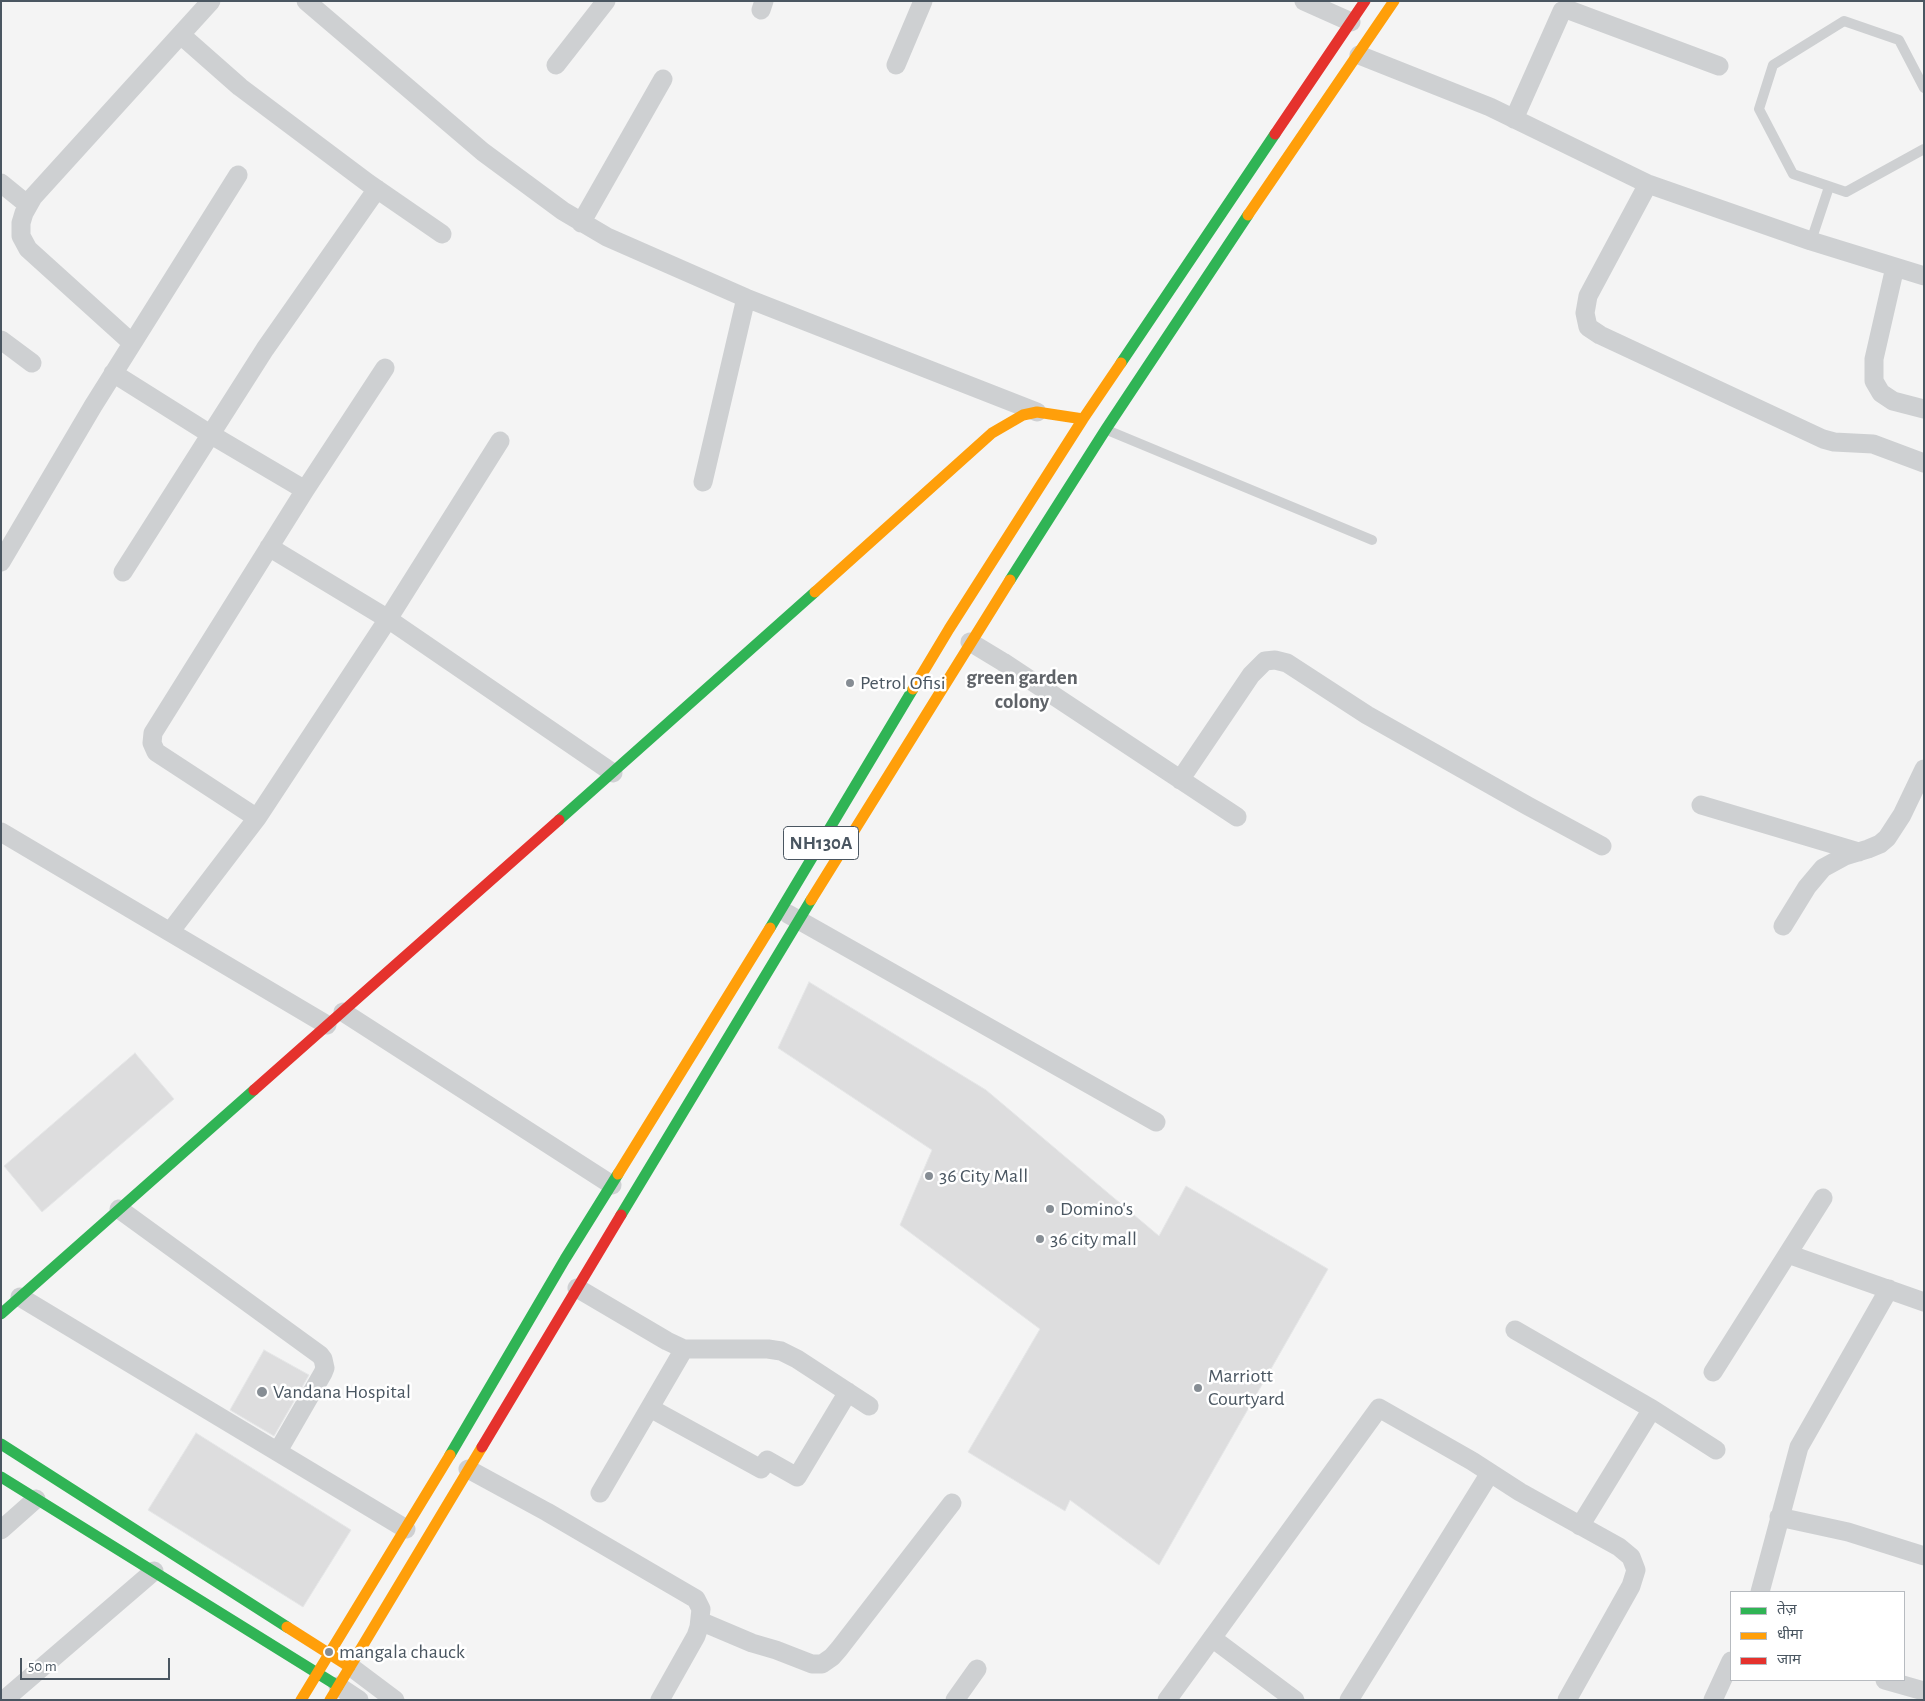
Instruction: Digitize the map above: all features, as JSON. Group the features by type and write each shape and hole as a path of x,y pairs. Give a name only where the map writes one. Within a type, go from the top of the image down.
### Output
{"main road":[{"name":"NH130A","path":"301,1700 406,1529 799,920 970,642 1094,424 1365,1"},
{"name":"NH130A","path":"334,1693 577,1288 576,1265 612,1185 949,629 1094,424 1234,236 1394,1"},
{"path":"1,1314 613,773 992,432 1024,415 1037,412 1094,424"},
{"path":"1,1444 351,1667"},
{"path":"1,1477 316,1674 334,1693"}],"street":[{"path":"132,344 28,249 20,236 20,229 28,205 211,1"},
{"path":"306,1 483,152 581,223 607,237 746,298 1037,412"},
{"path":"556,65 606,1"},
{"path":"896,65 922,1"},
{"path":"1304,1 1351,22"},
{"path":"1514,119 1562,11 1569,10 1719,66"},
{"path":"181,35 240,87 377,189 442,234"},
{"path":"1359,55 1490,107 1648,184 1811,240 1924,276"},
{"path":"581,223 663,79"},
{"path":"1,562 113,373 238,175"},
{"path":"1,183 28,205"},
{"path":"1648,184 1588,296 1585,313 1588,327 1600,335 1823,439 1834,442 1873,444 1924,463"},
{"path":"123,572 265,349 377,189"},
{"path":"1894,267 1874,359 1874,381 1881,393 1886,397 1902,404 1924,409"},
{"path":"703,482 746,298"},
{"path":"1,340 32,363"},
{"path":"258,818 156,752 153,749 152,738 155,728 305,490 385,368"},
{"path":"113,373 210,434 305,490"},
{"path":"170,932 258,818 388,619 500,441"},
{"path":"270,547 388,619 613,773"},
{"path":"970,642 1237,818"},
{"path":"1180,780 1251,675 1265,662 1275,660 1287,663 1367,715 1602,846"},
{"path":"1783,926 1816,874 1832,862 1880,844 1887,838 1902,815 1924,769"},
{"path":"1701,805 1859,852"},
{"path":"1,832 327,1025"},
{"path":"780,910 1156,1122"},
{"path":"342,1012 612,1185"},
{"path":"1713,1372 1823,1198"},
{"path":"119,1209 323,1359 325,1368 323,1373 278,1451"},
{"path":"1788,1254 1924,1302"},
{"path":"577,1288 684,1349 768,1348 782,1352 797,1359 868,1406"},
{"path":"1760,1591 1795,1458 1806,1432 1889,1289"},
{"path":"20,1297 406,1529"},
{"path":"1515,1330 1652,1410 1716,1450"},
{"path":"600,1493 684,1349"},
{"path":"650,1408 761,1469 767,1460 798,1477 848,1392"},
{"path":"1167,1700 1379,1408 1631,1557 1636,1570 1631,1586 1567,1700"},
{"path":"1580,1526 1652,1410"},
{"path":"468,1469 547,1512 692,1596 699,1603 700,1621 696,1636 660,1700"},
{"path":"1349,1700 1490,1472"},
{"path":"1,1530 36,1499"},
{"path":"700,1621 758,1645 812,1664 822,1664 835,1653 952,1503"},
{"path":"1779,1517 1848,1532 1924,1556"},
{"path":"4,1700 154,1571"},
{"path":"1212,1638 1295,1700"},
{"path":"1713,1700 1730,1663"},
{"path":"351,1667 395,1700"},
{"path":"954,1700 977,1669"},
{"path":"1889,1681 1924,1691"},
{"path":"334,1693 359,1700"}],"lane":[{"path":"1924,88 1899,40 1844,21 1774,65 1759,109 1793,174 1846,192 1924,150"},
{"path":"1811,240 1829,187"},
{"path":"1094,424 1372,540"}],"building":[{"name":"36 city mall","path":"809,982 986,1090 1159,1236 1186,1186 1328,1269 1159,1565 1070,1500 1065,1511 968,1452 1040,1329 900,1225 932,1150 778,1048"},
{"path":"135,1053 174,1099 42,1212 4,1166"},
{"path":"264,1350 309,1375 274,1436 230,1410"},
{"path":"196,1433 351,1530 303,1607 148,1510"}],"traffic: fast":[{"path":"1121,363 1275,134"},
{"path":"1010,580 1106,429 1248,215"},
{"path":"559,820 815,592"},
{"path":"770,928 913,689"},
{"path":"621,1215 811,900"},
{"path":"1,1314 254,1090"},
{"path":"450,1455 565,1259 618,1174"},
{"path":"1,1444 287,1627"},
{"path":"1,1477 338,1686"}],"traffic: slow":[{"path":"1248,215 1394,1"},
{"path":"913,689 949,629 1083,419 1121,363"},
{"path":"815,592 992,433 1023,415 1037,412 1083,419"},
{"path":"811,900 1010,580"},
{"path":"618,1174 770,928"},
{"path":"330,1700 482,1447"},
{"path":"301,1700 450,1455"},
{"path":"287,1627 350,1667"}],"traffic: jam":[{"path":"1275,134 1365,1"},
{"path":"254,1090 559,820"},
{"path":"482,1447 621,1215"}],"place":[{"name":"Petrol Ofisi","path":"850,683"},
{"name":"36 City Mall","path":"929,1176"},
{"name":"Domino's","path":"1050,1209"},
{"name":"36 city mall","path":"1040,1239"},
{"name":"Marriott Courtyard","path":"1198,1388"},
{"name":"Vandana Hospital","path":"262,1392"},
{"name":"mangala chauck","path":"329,1652"}],"district":[{"name":"green garden colony","path":"1022,690"}]}
